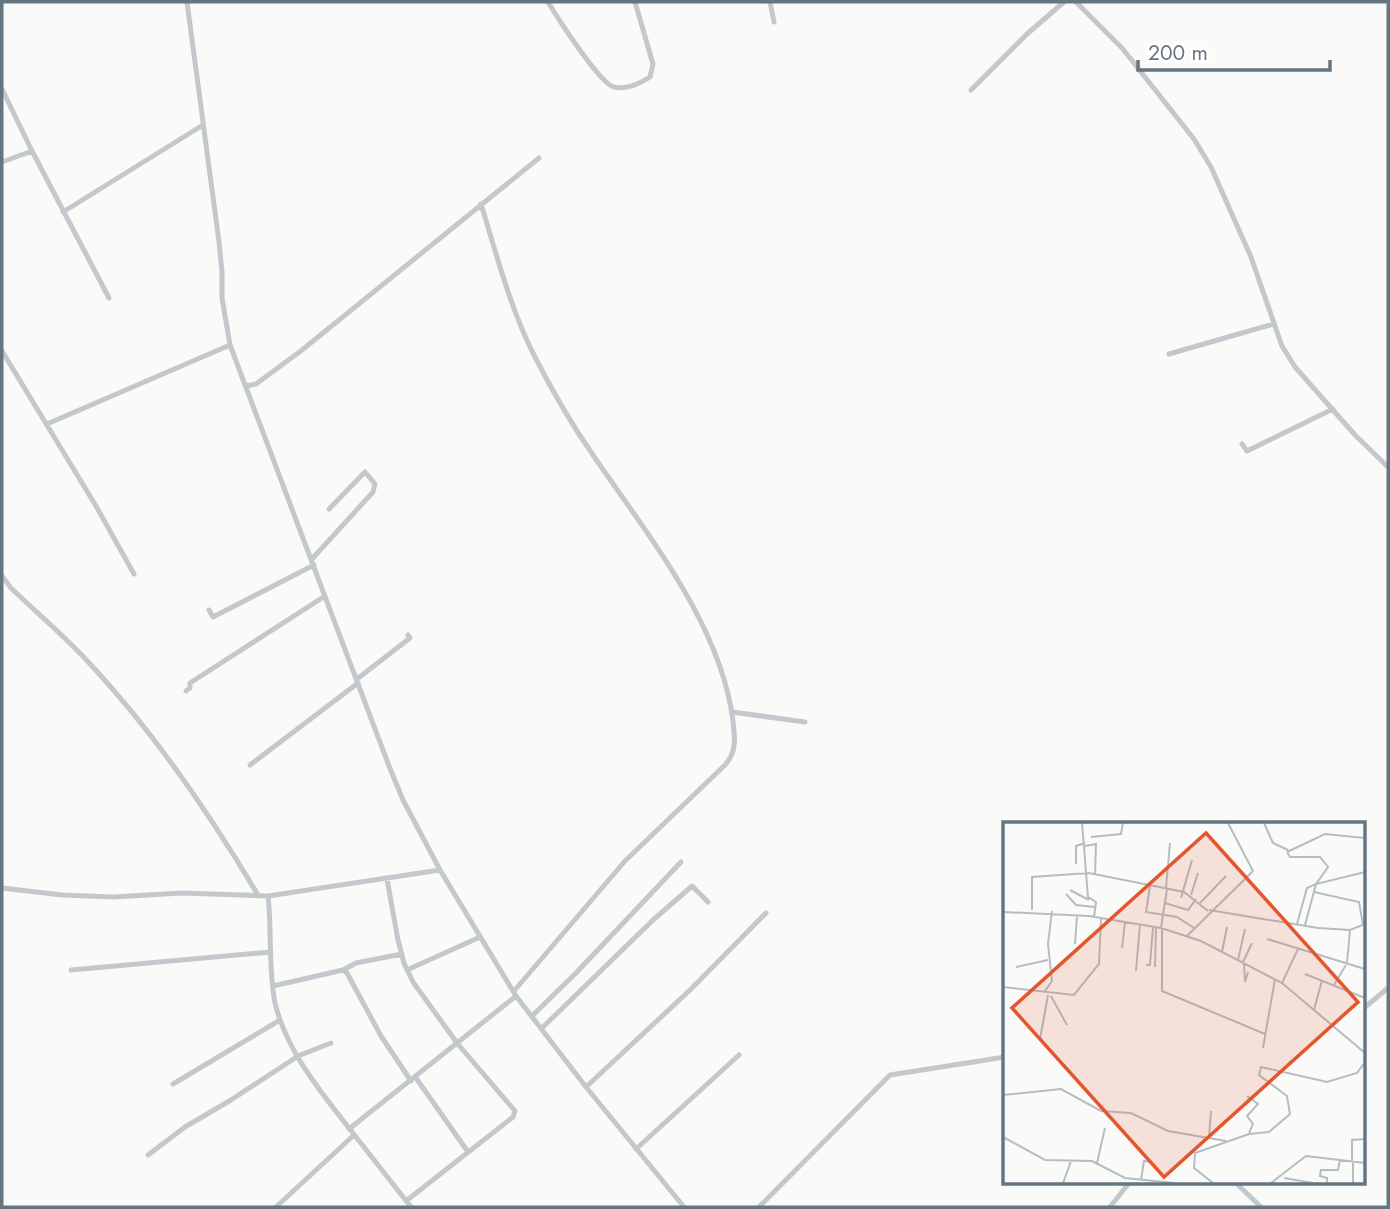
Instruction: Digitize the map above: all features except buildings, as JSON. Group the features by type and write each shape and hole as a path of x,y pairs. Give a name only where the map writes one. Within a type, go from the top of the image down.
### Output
{"street":[{"path":"187,2 230,345 403,800 440,870 515,994 586,1087 684,1207"},
{"path":"548,2 607,83 615,88 634,87 650,77 652,71 653,64 635,2"},
{"path":"770,2 774,22"},
{"path":"971,90 1027,34 1064,2"},
{"path":"1076,2 1122,48 1194,139 1211,167 1251,257 1282,346 1295,367 1388,467"},
{"path":"2,89 109,298"},
{"path":"63,212 204,125"},
{"path":"2,162 32,151"},
{"path":"246,386 256,384 302,350 539,158"},
{"path":"349,1129 413,1080 515,994 625,861 733,755 736,741 732,712 719,667 682,589 639,518 586,444 535,358 515,312 481,204"},
{"path":"1169,354 1273,324"},
{"path":"47,424 230,345"},
{"path":"2,352 134,574"},
{"path":"1242,444 1247,451 1333,409"},
{"path":"209,610 213,617 313,562 373,492 375,484 365,472 329,509"},
{"path":"2,576 11,588 93,666 140,723 227,843 258,895"},
{"path":"186,691 190,688 190,683 325,596"},
{"path":"250,765 410,638 408,635"},
{"path":"732,712 806,722"},
{"path":"533,1015 681,862"},
{"path":"2,888 62,895 113,897 182,893 268,896 440,870"},
{"path":"387,879 407,970 457,1043 515,1111 513,1117 406,1201"},
{"path":"542,1028 692,886 708,902"},
{"path":"268,896 273,986 280,1020 312,1080 411,1207"},
{"path":"586,1087 699,981 766,913"},
{"path":"407,970 480,937"},
{"path":"71,970 271,952"},
{"path":"273,986 343,970 356,963 402,954"},
{"path":"343,970 389,1049 468,1152"},
{"path":"1366,1006 1388,988"},
{"path":"173,1084 280,1020"},
{"path":"148,1155 186,1127 298,1056 331,1043"},
{"path":"636,1149 739,1055"},
{"path":"759,1207 890,1075 1003,1057"},
{"path":"276,1207 354,1135"},
{"path":"1110,1207 1128,1184"},
{"path":"1237,1184 1261,1207"}]}
